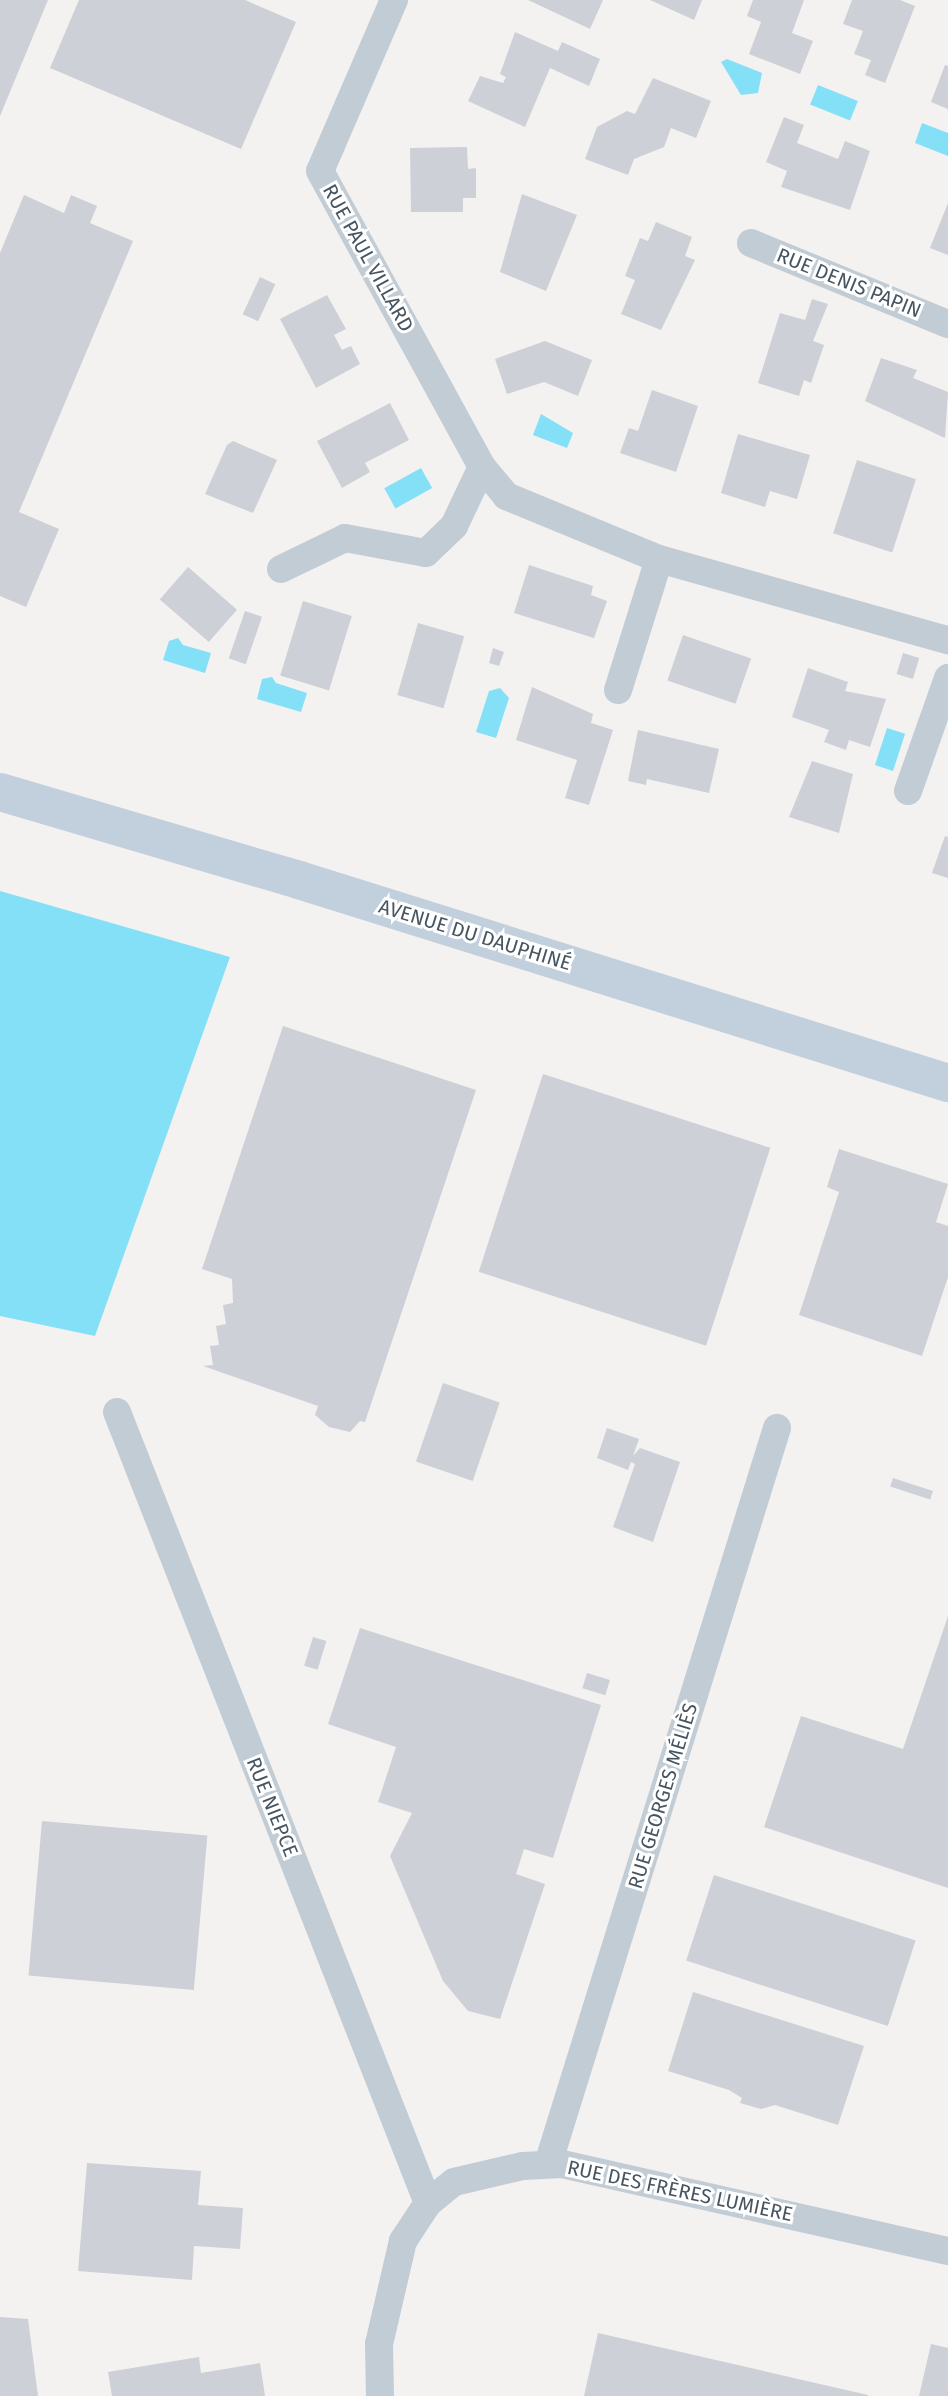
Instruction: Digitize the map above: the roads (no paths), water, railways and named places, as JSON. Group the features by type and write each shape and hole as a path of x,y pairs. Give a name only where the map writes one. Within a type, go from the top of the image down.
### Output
{"main road":[{"name":"AVENUE DU DAUPHINÉ","path":"0,792 299,880 948,1083"}],"street":[{"name":"RUE PAUL VILLARD","path":"394,0 320,171 482,467 506,496 659,559 946,632"},
{"name":"RUE DENIS PAPIN","path":"751,243 948,324"},
{"path":"281,569 345,538 426,553 454,526 482,467"},
{"path":"618,690 659,559"},
{"path":"908,791 948,678"},
{"name":"RUE NIEPCE","path":"117,1412 428,2203"},
{"name":"RUE GEORGES MÉLIÈS","path":"548,2164 777,1428"},
{"name":"RUE DES FRÈRES LUMIÈRE","path":"380,2396 379,2344 388,2293 403,2241 428,2203 454,2182 548,2164 948,2251"}],"water":[{"path":"727,59 762,73 758,93 741,95 721,62"},
{"path":"818,85 858,101 850,121 810,104"},
{"path":"922,123 948,133 948,156 915,143"},
{"path":"541,414 573,433 567,448 533,435"},
{"path":"421,468 432,488 395,508 384,488"},
{"path":"178,638 183,645 211,653 205,673 163,660 169,641"},
{"path":"272,677 276,683 307,693 301,712 257,699 262,679"},
{"path":"500,688 509,698 496,738 476,732 489,691"},
{"path":"887,728 905,734 893,771 875,765"},
{"path":"0,891 230,957 95,1336 0,1316"}]}
